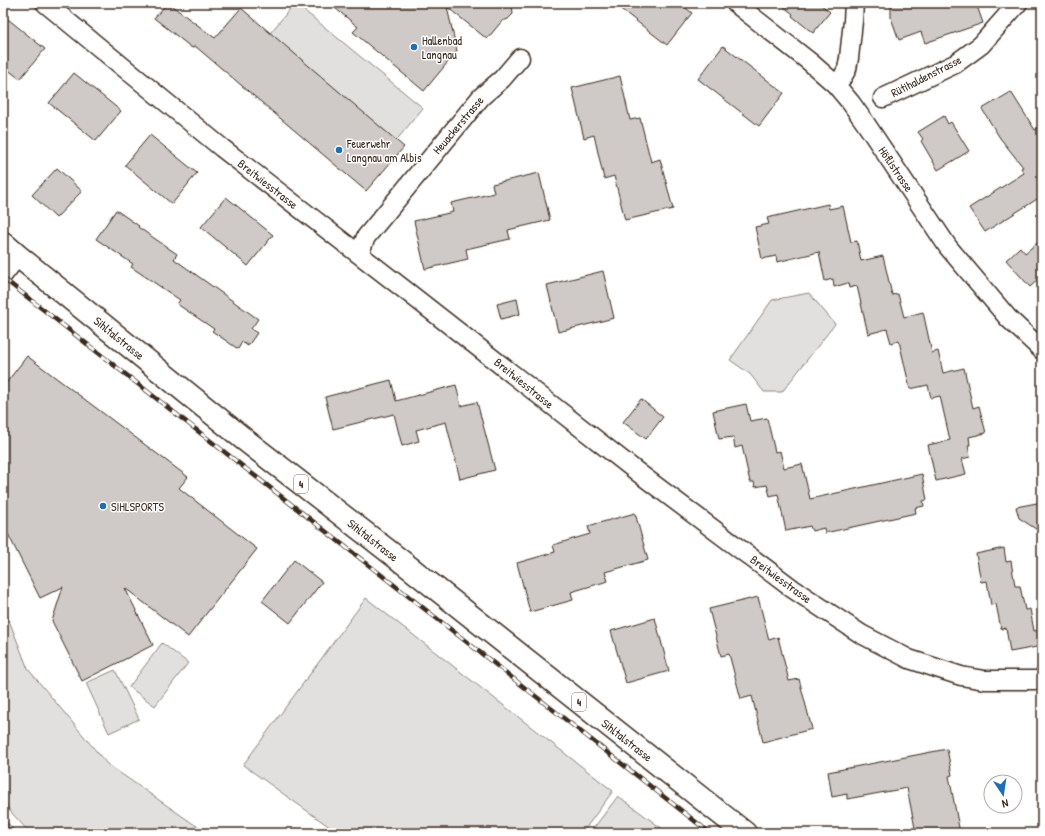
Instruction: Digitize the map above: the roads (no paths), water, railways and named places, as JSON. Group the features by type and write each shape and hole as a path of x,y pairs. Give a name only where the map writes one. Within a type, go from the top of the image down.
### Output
{"main road":[{"name":"Sihltalstrasse","path":"10,250 239,436 426,581 745,833"}],"street":[{"name":"Breitwiesstrasse","path":"45,3 222,148 640,474 793,589 861,634 909,659 961,676 984,680 1042,680"},
{"name":"Höflistrasse","path":"735,3 810,62 835,84 866,124 948,247 1008,318 1042,350"},
{"path":"835,84 842,78 847,69 854,3"},
{"name":"Rütihaldenstrasse","path":"883,98 955,64 981,45 1018,3"},
{"name":"Heuackerstrasse","path":"359,254 366,237 481,96 502,79 520,58"},
{"path":"3,275 10,250"}],"railway":[{"path":"3,278 710,833"}],"place":[{"name":"Hallenbad Langnau","path":"414,47"},
{"name":"Feuerwehr Langnau am Albis","path":"339,150"},
{"name":"SIHLSPORTS","path":"103,506"}]}
